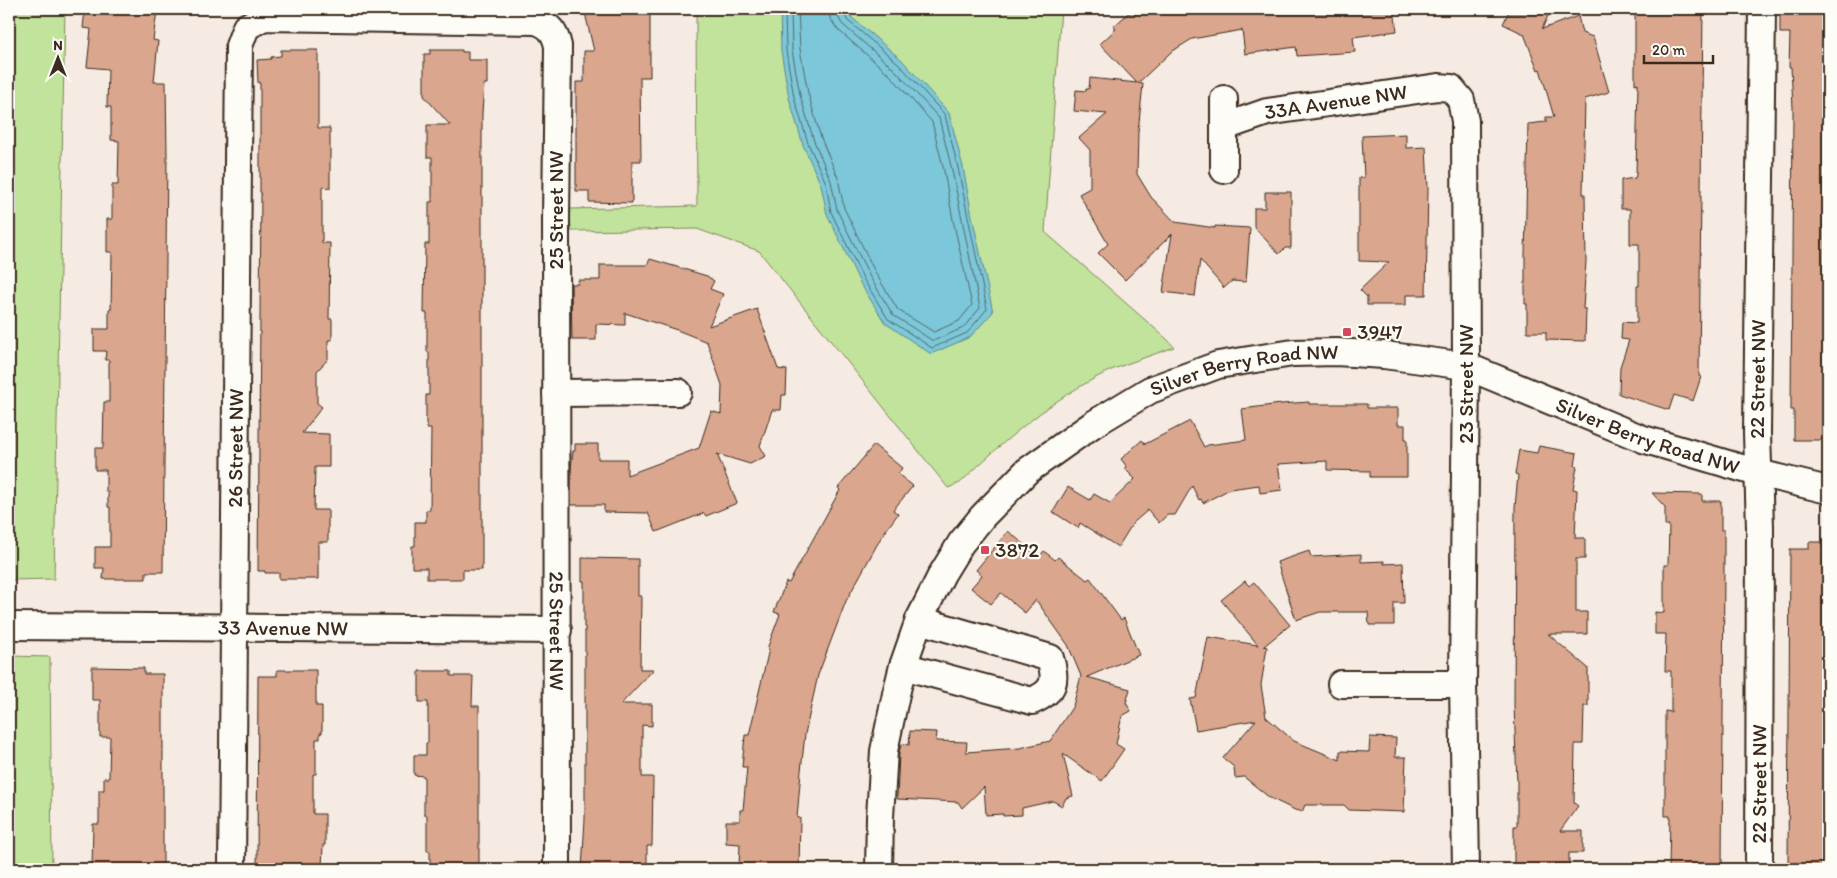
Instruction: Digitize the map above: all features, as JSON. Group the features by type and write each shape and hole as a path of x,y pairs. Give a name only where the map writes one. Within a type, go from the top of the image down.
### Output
{"street":[{"name":"22 Street NW","path":"1759,869 1760,527 1756,433 1762,9"},
{"name":"25 Street NW","path":"246,27 264,17 536,21 546,24 556,38 558,46 556,393 558,630 557,869"},
{"name":"26 Street NW","path":"232,869 239,46 246,27"},
{"name":"33A Avenue NW","path":"1224,127 1267,112 1438,87 1451,88"},
{"name":"23 Street NW","path":"1451,88 1461,100 1465,120 1466,366 1463,684 1466,869"},
{"path":"1224,99 1224,170"},
{"name":"Silver Berry Road NW","path":"879,869 884,751 902,666 919,620 942,574 961,543 983,516 1027,471 1092,425 1150,390 1218,365 1293,353 1346,352 1466,366 1642,439 1758,473 1828,490"},
{"path":"556,393 678,392"},
{"path":"902,666 1032,701 1045,695 1053,683 1053,668 1050,658 919,620"},
{"name":"33 Avenue NW","path":"9,626 558,630"},
{"path":"1341,684 1463,684"}],"green space":[{"path":"9,9 65,9 54,579 9,580"},
{"path":"696,9 1061,9 1045,232 1174,347 1109,371 1068,394 1030,421 960,483 948,488 759,251 697,229 571,231 570,209 697,206"},
{"path":"9,656 50,657 52,869 9,869"}],"water":[{"path":"780,9 847,9 851,17 902,60 949,113 963,167 993,312 970,337 931,354 885,323 860,283 827,214 821,185 803,145 789,98 781,51"}],"building":[{"path":"85,9 140,9 157,11 153,40 158,41 154,82 166,82 163,572 146,572 146,579 103,579 104,568 95,568 95,547 110,547 110,507 108,507 108,492 106,492 106,470 95,470 95,448 103,448 104,402 109,402 109,360 105,360 106,351 94,351 94,329 109,329 112,252 107,252 107,219 112,219 112,185 118,185 119,141 111,140 111,107 107,107 108,69 87,67 91,29 83,28"},
{"path":"584,9 650,9 650,77 640,77 641,161 632,161 632,203 589,202 589,191 576,191 576,82 584,82 584,51 594,51"},
{"path":"1133,9 1394,9 1397,31 1353,37 1355,52 1297,56 1296,47 1245,54 1242,30 1192,39 1171,52 1138,83 1143,84 1138,132 1137,174 1151,197 1175,222 1215,228 1215,226 1250,228 1246,282 1232,281 1224,288 1200,260 1195,296 1163,292 1172,234 1125,280 1098,253 1108,244 1079,194 1090,188 1090,150 1079,138 1107,114 1074,111 1076,90 1086,91 1086,89 1089,89 1090,78 1137,83 1100,44 1116,29 1113,27"},
{"path":"1510,9 1551,9 1542,29 1578,16 1582,33 1593,37 1609,92 1585,99 1583,194 1585,194 1586,261 1583,309 1586,309 1585,341 1546,340 1546,332 1527,332 1525,256 1528,124 1546,122 1546,117 1554,117 1540,69 1538,70 1524,34 1503,24"},
{"path":"1635,9 1703,9 1699,376 1701,377 1693,401 1674,395 1669,410 1619,394 1620,367 1629,340 1621,339 1622,322 1637,323 1637,286 1639,286 1639,244 1630,244 1630,209 1621,209 1621,180 1635,178 1636,175 1638,83 1635,84"},
{"path":"1780,9 1828,9 1828,440 1794,440 1794,410 1791,410 1793,108 1791,67 1789,67 1790,33 1780,33"},
{"path":"281,50 318,50 318,128 330,128 330,188 322,187 322,243 330,243 329,319 332,319 332,340 328,340 328,359 317,371 317,403 322,407 302,433 329,434 329,467 315,467 314,510 328,510 328,542 318,542 318,579 279,579 279,573 258,571 261,192 260,83 258,83 257,60 281,56"},
{"path":"430,50 462,50 462,52 468,52 468,60 487,60 487,84 484,84 482,113 482,570 463,570 463,579 427,579 427,568 412,568 412,546 415,546 415,522 426,522 426,510 430,510 431,429 427,429 426,425 426,395 429,395 429,352 427,352 427,313 424,313 425,244 429,244 429,202 432,202 432,157 427,157 427,125 450,125 424,96 424,54 430,54"},
{"path":"1406,134 1406,148 1426,147 1428,188 1426,295 1406,295 1406,305 1367,305 1367,297 1360,290 1389,262 1359,261 1359,178 1364,178 1362,136"},
{"path":"1265,192 1291,192 1291,248 1285,248 1279,254 1254,227 1254,208 1265,208"},
{"path":"650,259 707,276 714,281 710,289 723,294 709,326 757,309 778,369 787,370 786,395 782,395 781,410 772,410 760,446 766,456 750,464 717,454 737,503 706,516 704,513 656,532 648,513 604,512 604,505 571,505 571,468 575,444 598,444 598,459 627,459 627,475 699,448 711,411 721,414 722,385 707,342 625,313 625,325 596,324 596,340 572,340 571,284 578,284 578,280 600,280 600,265 647,265"},
{"path":"1309,402 1309,404 1367,404 1367,408 1398,408 1398,425 1405,425 1405,439 1407,439 1407,477 1370,477 1370,471 1327,470 1327,461 1278,464 1282,490 1260,493 1259,485 1230,489 1203,503 1201,499 1199,500 1192,486 1175,515 1167,515 1159,523 1148,510 1133,523 1118,547 1080,523 1078,528 1053,512 1068,487 1090,500 1094,494 1110,503 1135,479 1125,469 1127,467 1121,459 1142,440 1145,444 1190,421 1204,447 1246,440 1242,409"},
{"path":"874,445 902,468 898,474 913,486 893,510 898,514 883,534 846,601 818,675 805,734 801,771 797,818 800,818 799,869 742,869 742,866 739,866 740,844 726,843 726,821 740,821 740,810 743,810 747,767 742,767 745,735 749,735 769,649 767,649 780,614 774,612 786,582 789,583 840,490 838,488"},
{"path":"1539,446 1577,453 1575,466 1577,467 1573,489 1577,490 1575,538 1585,538 1585,559 1576,559 1576,612 1587,612 1587,634 1548,634 1588,668 1588,706 1584,706 1583,744 1575,744 1574,803 1578,806 1560,831 1583,831 1583,853 1569,853 1569,869 1514,869 1514,826 1517,826 1514,705 1515,507 1518,475 1515,474 1519,450 1537,453"},
{"path":"1652,493 1702,494 1702,501 1721,501 1721,530 1724,530 1722,869 1669,869 1670,816 1665,816 1665,711 1671,712 1671,671 1665,671 1666,634 1655,634 1655,612 1664,613 1664,565 1668,565 1669,525 1665,525 1665,507"},
{"path":"1008,531 1039,557 1044,551 1055,560 1058,557 1087,580 1090,578 1121,620 1124,618 1139,655 1087,677 1130,689 1126,703 1131,711 1122,716 1116,744 1124,749 1102,781 1063,754 1073,796 1066,798 1062,806 1053,801 1022,808 1022,815 986,815 984,787 962,808 958,802 897,799 899,753 901,744 909,745 910,731 937,732 936,741 967,742 966,752 1020,748 1050,741 1073,706 1081,676 1068,645 1036,600 1025,613 1001,593 991,604 971,588 982,575 976,570"},
{"path":"1809,542 1828,542 1828,869 1788,869 1790,549 1809,549"},
{"path":"1309,551 1311,557 1361,554 1361,562 1384,561 1384,564 1403,563 1404,603 1394,603 1394,625 1369,625 1368,612 1320,612 1296,620 1277,562"},
{"path":"582,558 638,559 638,596 641,596 640,669 654,669 621,704 652,704 652,726 642,725 642,777 653,777 652,846 647,846 647,869 582,869 585,819 585,627"},
{"path":"1245,581 1249,586 1254,582 1290,625 1264,646 1267,647 1261,685 1266,717 1294,741 1340,760 1340,751 1369,752 1370,737 1396,738 1395,757 1406,757 1404,812 1349,810 1344,805 1305,805 1302,812 1297,811 1270,798 1244,777 1235,778 1234,767 1223,758 1256,720 1196,730 1190,699 1196,698 1208,637 1258,645 1221,600"},
{"path":"92,667 144,668 144,674 163,674 163,869 92,869 93,824 99,824 99,790 104,790 104,778 109,778 110,737 100,737 100,700 92,700"},
{"path":"277,670 316,670 316,706 322,706 322,733 320,733 320,739 316,739 316,774 313,774 313,814 325,814 325,845 323,845 322,869 257,869 258,676 277,676"},
{"path":"419,671 451,671 451,676 473,676 472,706 479,706 479,869 430,869 430,851 427,851 427,815 424,815 424,776 414,775 414,755 426,755 426,743 428,743 428,702 419,702"}],"place":[{"name":"3947","path":"1347,332"},
{"name":"3872","path":"985,550"}]}
